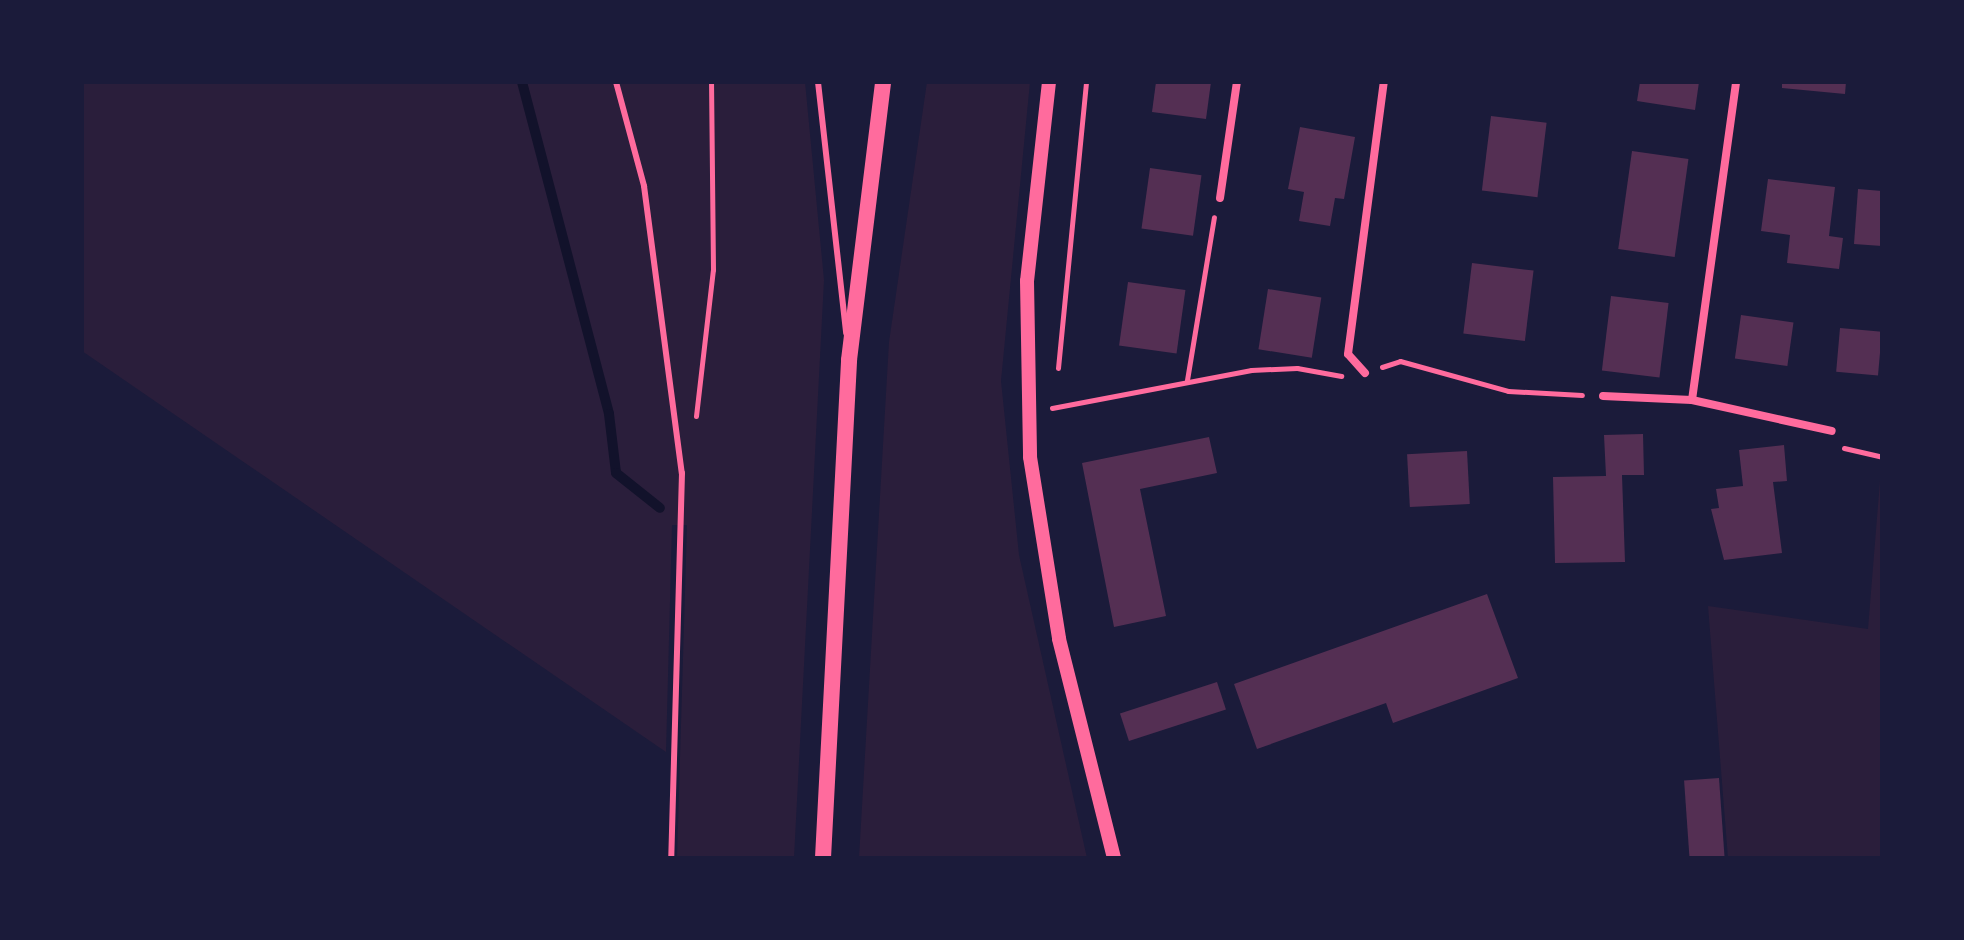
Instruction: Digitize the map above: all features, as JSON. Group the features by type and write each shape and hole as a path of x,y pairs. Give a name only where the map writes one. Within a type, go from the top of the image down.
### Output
{"main road":[{"path":"823,858 849,360 883,82"}],"street":[{"path":"1049,82 1027,281 1027,413 1059,639 1114,858"},
{"path":"1220,198 1237,82"},
{"path":"1365,373 1348,354 1384,82"},
{"path":"1692,400 1736,82"},
{"path":"1603,396 1692,400 1832,431"}],"lane":[{"path":"616,82 651,231 682,473 671,858"},
{"path":"818,82 849,360"}],"path":[{"path":"692,431 713,270 711,82"},
{"path":"1058,368 1086,82"},
{"path":"1187,381 1220,198"},
{"path":"1027,413 1187,381 1297,368 1336,377 1365,373 1400,361 1508,391 1603,396"},
{"path":"1832,431 1849,455 1882,457"}],"shaded area":[{"path":"82,82 805,82 824,280 794,858 677,858 687,525 672,525 666,752 82,351"},
{"path":"927,82 1030,82 1001,381 1019,555 1087,858 859,858 889,342"},
{"path":"1882,456 1882,858 1728,858 1708,606 1868,629"}],"building":[{"path":"1156,82 1211,82 1206,119 1152,112"},
{"path":"1640,82 1699,82 1695,110 1637,101"},
{"path":"1782,82 1846,82 1845,94 1782,88"},
{"path":"1491,116 1547,123 1537,197 1482,190"},
{"path":"1300,127 1355,137 1344,199 1335,198 1330,226 1299,221 1304,192 1288,189"},
{"path":"1632,151 1688,159 1675,257 1618,249"},
{"path":"1150,168 1201,175 1193,236 1142,228"},
{"path":"1768,179 1835,187 1829,236 1843,238 1839,269 1787,263 1790,235 1761,231"},
{"path":"1858,189 1882,191 1882,246 1854,244"},
{"path":"1472,263 1534,271 1525,341 1463,333"},
{"path":"1128,282 1185,290 1177,353 1119,345"},
{"path":"1268,289 1321,297 1312,358 1258,349"},
{"path":"1611,296 1669,303 1659,378 1602,370"},
{"path":"1741,315 1793,322 1787,366 1735,359"},
{"path":"1840,328 1882,332 1878,375 1836,372"},
{"path":"1643,434 1644,475 1622,475 1625,562 1555,563 1553,477 1606,476 1604,435"},
{"path":"1209,437 1217,473 1140,489 1166,616 1114,627 1082,463"},
{"path":"1784,445 1787,481 1773,482 1782,553 1724,560 1711,509 1719,508 1716,489 1743,486 1739,450"},
{"path":"1467,451 1470,504 1410,507 1407,454"},
{"path":"1487,594 1518,678 1393,723 1386,703 1257,749 1234,684"},
{"path":"1217,682 1226,710 1129,741 1120,714"},
{"path":"1719,778 1725,858 1690,858 1684,780"}],"waterway":[{"path":"522,82 609,414 616,473 660,508"}]}
